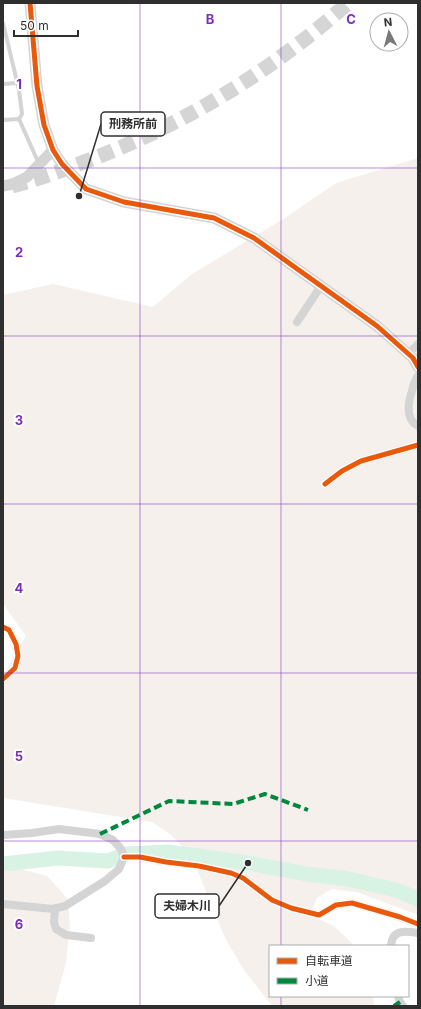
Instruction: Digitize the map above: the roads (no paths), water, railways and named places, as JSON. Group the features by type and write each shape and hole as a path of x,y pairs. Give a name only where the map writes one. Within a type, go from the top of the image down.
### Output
{"street":[{"path":"30,3 37,86 44,125 52,150 62,164 86,189 124,202 214,218 254,238 377,326 413,358 418,367"},
{"path":"3,186 13,184 27,177 52,150"},
{"path":"297,322 321,286"},
{"path":"408,354 418,344"},
{"path":"418,376 408,402 408,414 414,424 418,426"},
{"path":"325,484 342,471 361,461 418,445"},
{"path":"3,627 9,630 16,644 18,656 15,668 3,679"},
{"path":"3,836 59,829 100,834 113,840 121,849 124,856 119,869 105,881 65,906 55,908 3,904"},
{"path":"124,856 199,866 231,873 243,878 272,900 291,908 319,914 336,905 352,903 400,917 418,924"},
{"path":"55,908 54,922 56,929 66,935 91,938"},
{"path":"390,945 396,934 404,931 418,933"},
{"path":"398,997 403,1006"}],"lane":[{"path":"3,23 5,43 18,83 22,114 19,119"},
{"path":"3,84 18,83"},
{"path":"3,120 19,119"},
{"path":"19,119 39,164"}],"waterway":[{"path":"3,864 58,858 108,861 126,854 168,852 348,879 396,890 418,899"}],"tunnel":[{"path":"12,186 57,172 120,148 190,114 224,95 288,52 348,3"}],"place":[{"name":"刑務所前","path":"79,196"},
{"name":"夫婦木川","path":"248,863"}]}
